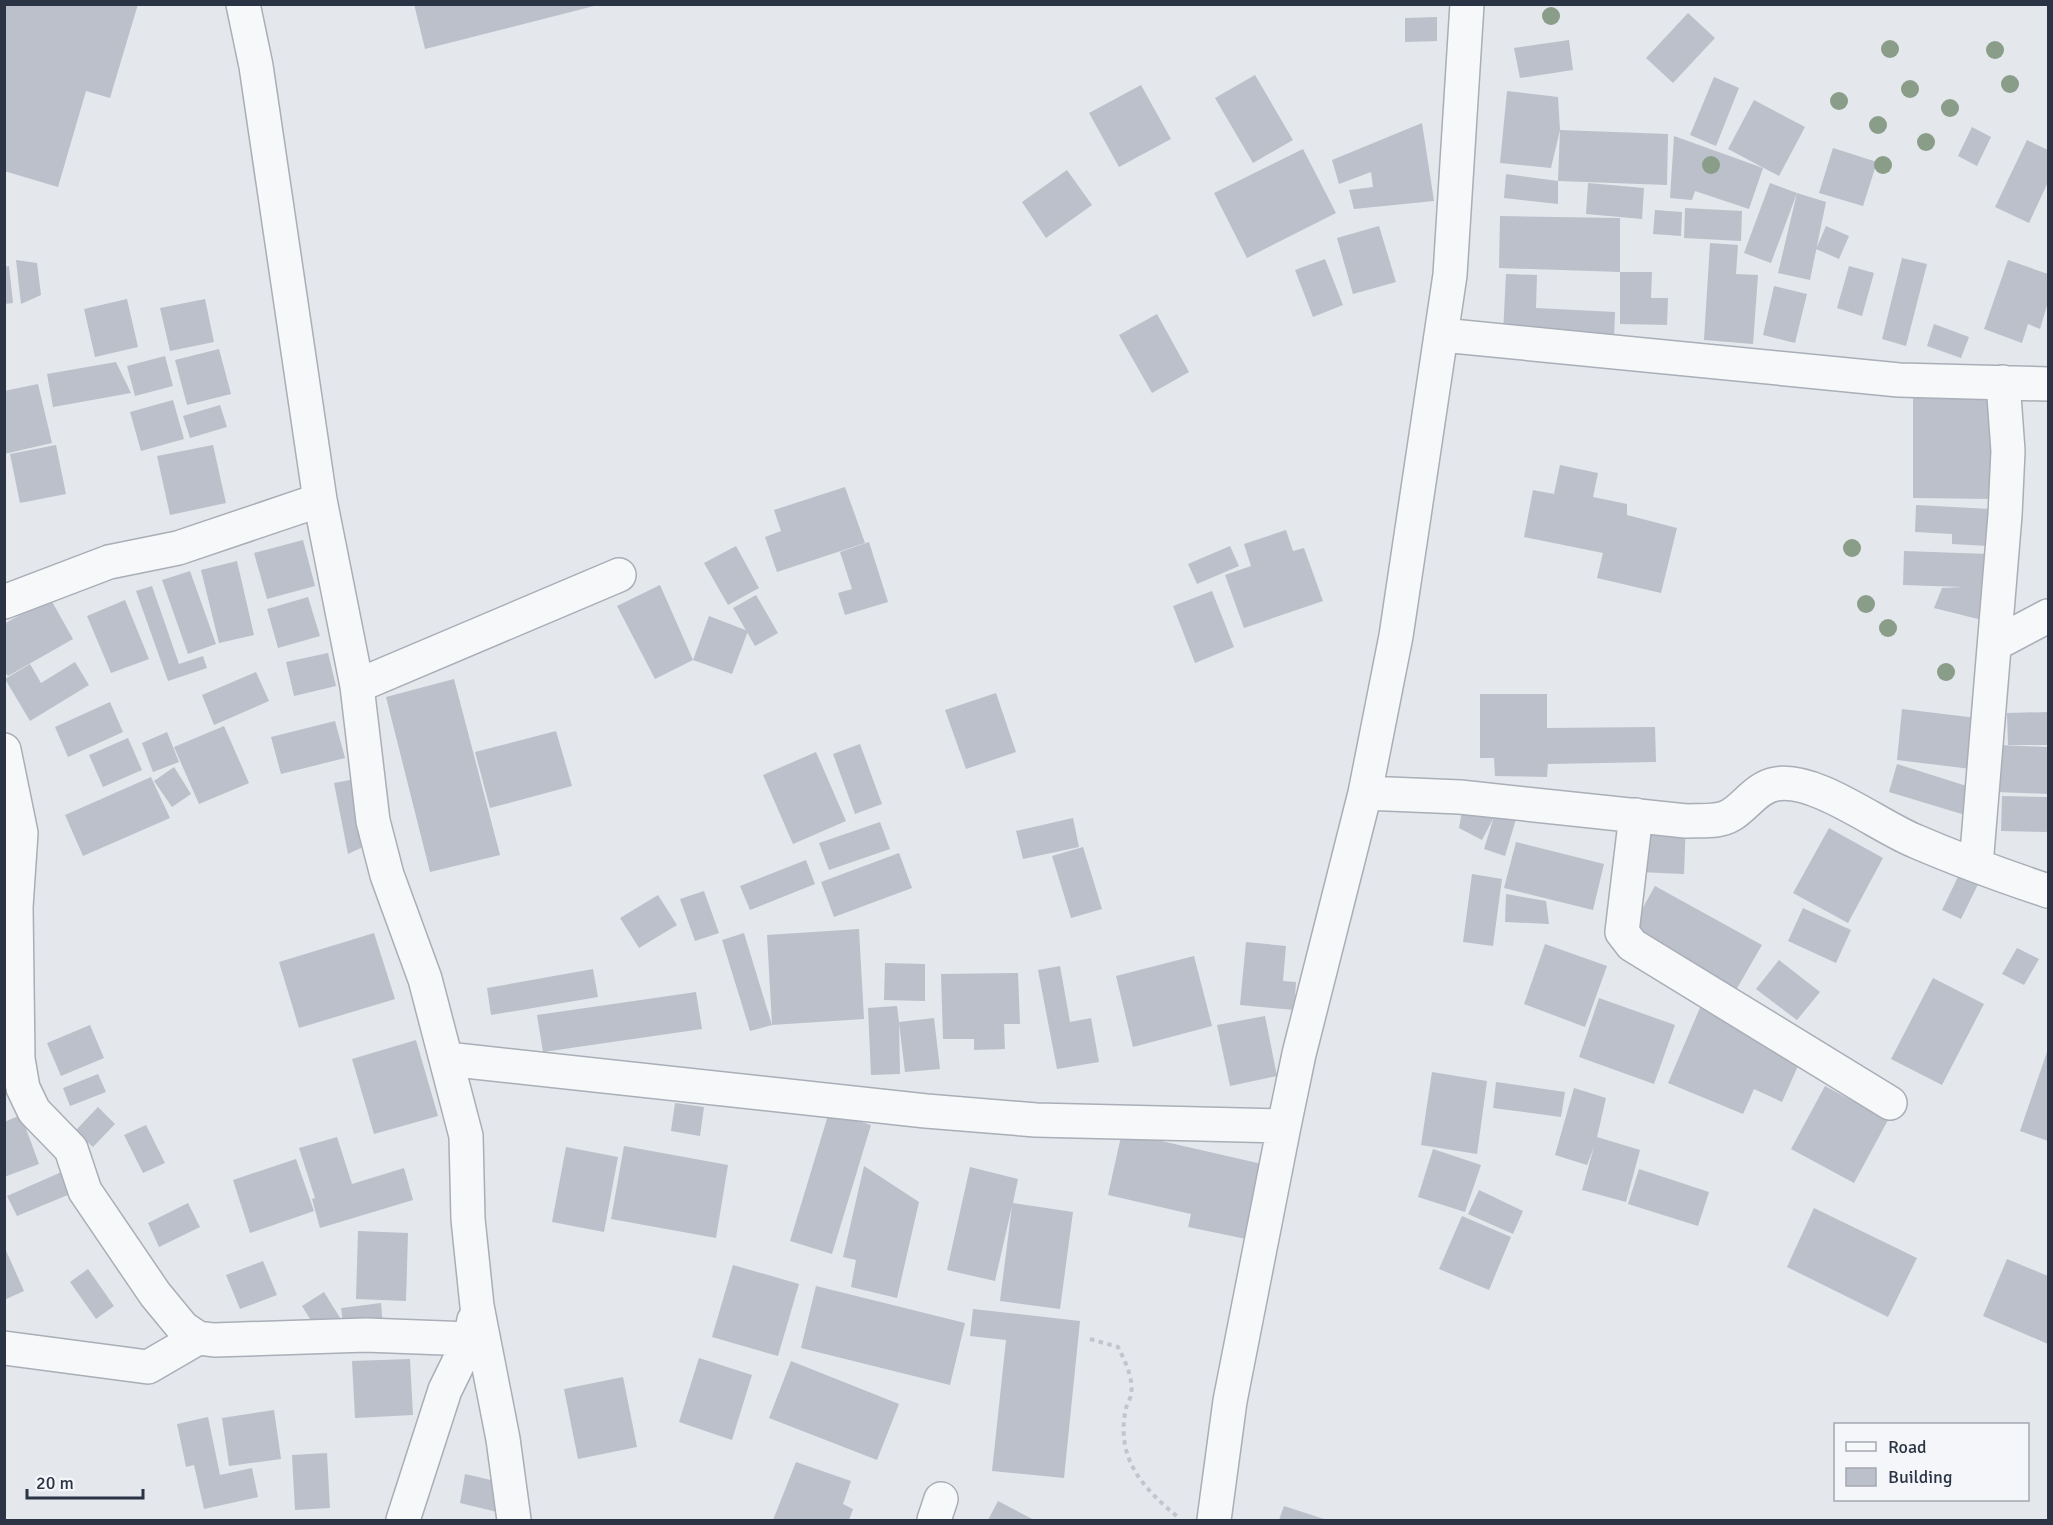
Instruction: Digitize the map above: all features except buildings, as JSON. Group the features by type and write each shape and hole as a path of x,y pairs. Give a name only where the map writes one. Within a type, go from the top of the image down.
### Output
{"street":[{"path":"243,4 256,66 320,500 357,686 373,820 387,875 425,979 466,1136 468,1219 477,1306 503,1439 514,1521"},
{"path":"1214,1521 1230,1401 1284,1126 1299,1054 1365,794 1396,636 1450,275 1467,4"},
{"path":"1442,335 1899,380 2049,384"},
{"path":"1976,865 1984,783 1988,692 1995,644 2008,451 2003,382"},
{"path":"4,602 109,562 178,548 320,500"},
{"path":"357,686 619,575"},
{"path":"1995,644 2049,616"},
{"path":"4,750 21,833 16,907 18,1059 23,1089 34,1112 71,1149 85,1191 155,1294 183,1328 198,1338 214,1340 366,1335 470,1339"},
{"path":"1365,794 1460,797 1686,821 1716,821 1731,815 1761,790 1776,784 1804,787 1831,796 1912,840 2049,891"},
{"path":"1636,815 1622,932 1632,945 1890,1103"},
{"path":"447,1059 948,1113 1036,1120 1284,1126"},
{"path":"403,1521 446,1390 470,1339 477,1306"},
{"path":"4,1348 148,1367 198,1338"}],"path":[{"path":"1090,1339 1118,1347 1130,1380 1131,1394 1126,1408 1128,1458 1140,1483 1182,1521"}]}
